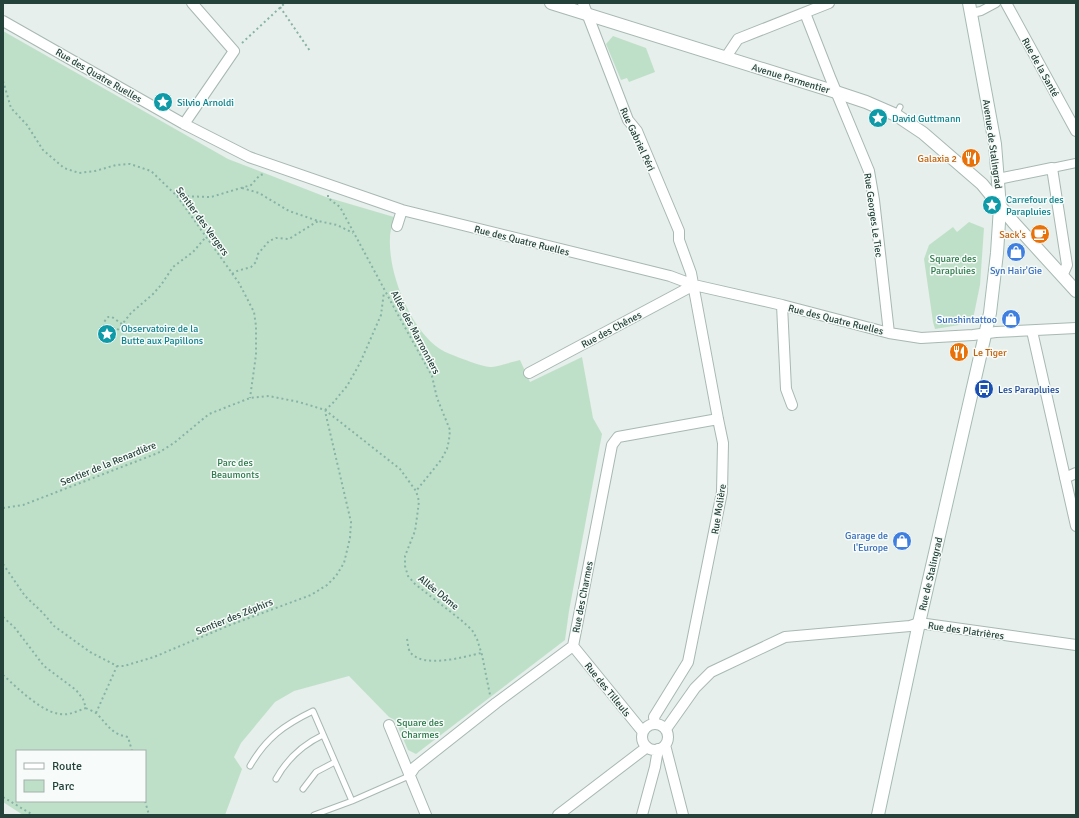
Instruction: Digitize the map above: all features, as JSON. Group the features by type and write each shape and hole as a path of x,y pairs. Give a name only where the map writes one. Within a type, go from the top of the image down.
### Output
{"main road":[{"name":"Avenue Parmentier","path":"551,3 898,111 978,181 1076,291"},
{"name":"Avenue de Stalingrad","path":"970,8 995,144 1000,207 990,313 985,333"},
{"name":"Rue de Stalingrad","path":"878,815 919,623 985,333"}],"street":[{"path":"184,124 234,51 192,3"},
{"name":"Rue Gabriel Péri","path":"583,3 589,15 628,120 637,131 679,231 679,240 694,285"},
{"path":"726,57 738,40 829,3"},
{"path":"970,8 981,11 996,3"},
{"name":"Rue de la Santé","path":"1006,3 1076,131"},
{"name":"Rue Georges Le Tiec","path":"806,13 836,92 869,171 874,200 889,333"},
{"name":"Rue des Quatre Ruelles","path":"3,21 184,124 249,157 402,210 670,276 694,285 782,305 889,333 921,338 1076,328"},
{"path":"998,179 1076,163"},
{"path":"1052,168 1067,265 1062,276"},
{"path":"397,226 402,210"},
{"name":"Rue des Chênes","path":"529,373 694,285"},
{"name":"Rue Molière","path":"655,724 654,717 688,662 722,492 723,443 694,285"},
{"path":"782,305 786,389 792,405"},
{"path":"1032,331 1076,526"},
{"name":"Rue des Charmes","path":"410,776 415,767 496,703 573,646 612,445 618,437 718,419"},
{"path":"1065,478 1076,473"},
{"name":"Rue des Platrières","path":"666,729 694,688 711,672 785,637 910,626 919,623 1076,645"},
{"name":"Rue des Tilleuls","path":"573,646 643,732"},
{"path":"642,815 655,767 662,747 668,737 666,729 663,726 655,724 648,726 643,732 643,738 648,747"},
{"path":"389,725 426,815"},
{"path":"558,815 648,747 662,747"},
{"path":"662,747 683,815"}],"lane":[{"path":"250,766 257,754 271,737 292,721 313,711 352,801"},
{"path":"276,779 282,768 304,746 323,736"},
{"path":"303,789 316,772 335,762"},
{"name":"Rue des Charmes","path":"314,815 352,801 410,776"}],"path":[{"path":"234,51 285,3"},
{"path":"280,7 310,51"},
{"name":"Sentier des Vergers","path":"3,82 11,108 27,125 43,150 64,168 80,173 95,171 116,165 130,164 151,171 177,196 205,238 243,290 254,312 256,326 256,355 250,398"},
{"path":"177,196 211,197 252,185 260,175 269,173 272,165"},
{"name":"Allée des Marronniers","path":"328,184 328,198 340,207 384,291 432,376 436,398 450,430 447,449 441,460 416,491"},
{"path":"242,188 258,193 289,211 318,221 337,225 354,234"},
{"path":"232,274 251,267 256,262 258,254 269,241 276,238 289,239 318,221"},
{"path":"122,324 112,317 108,317 104,322 104,328 109,333 116,332 131,313 158,289 173,266 193,252 205,238"},
{"path":"325,410 347,386 360,363 381,315 384,291"},
{"name":"Sentier de la Renardière","path":"3,508 23,505 158,453 174,443 209,414 250,398 269,396 299,402 325,410"},
{"name":"Allée Dôme","path":"325,410 400,468 416,491 419,501 415,531 405,556 405,566 408,576 415,584 472,630 482,654 491,697"},
{"name":"Sentier des Zéphirs","path":"117,666 124,666 154,657 230,625 312,595 336,576 344,563 350,538 351,522 325,410"},
{"path":"3,564 22,593 54,626 88,650 117,666 96,713"},
{"path":"3,617 15,628 44,666 76,690 83,699 86,708"},
{"path":"407,639 409,650 416,657 449,661 482,654"},
{"path":"3,675 29,698 55,714 67,714 86,708 96,713 115,733 128,737 132,750"},
{"path":"3,797 33,815"},
{"path":"145,802 149,815"}],"green space":[{"name":"Parc des Beaumonts","path":"3,31 228,159 326,197 394,217 390,235 390,252 397,283 410,314 429,340 445,352 478,365 490,367 520,360 530,382 582,357 593,418 602,434 565,640 416,754 408,750 395,720 389,717 349,676 294,691 275,702 241,743 234,757 242,769 225,815 23,815 3,802"},
{"path":"613,36 646,48 655,72 629,82 627,78 621,80 606,44"},
{"name":"Square des Parapluies","path":"969,222 984,228 980,285 973,319 959,325 935,329 924,259 929,245 953,227 957,232"}],"place":[{"name":"Silvio Arnoldi","path":"163,102"},
{"name":"David Guttmann","path":"878,118"},
{"name":"Galaxia 2","path":"971,158"},
{"name":"Carrefour des Parapluies","path":"992,205"},
{"name":"Sack's","path":"1040,234"},
{"name":"Syn Hair'Gie","path":"1016,252"},
{"name":"Sunshintattoo","path":"1011,319"},
{"name":"Observatoire de la Butte aux Papillons","path":"107,334"},
{"name":"Le Tiger","path":"959,352"},
{"name":"Les Parapluies","path":"984,389"},
{"name":"Garage de l'Europe","path":"902,541"}],"park label":[{"name":"Square des Charmes","path":"420,728"}]}
